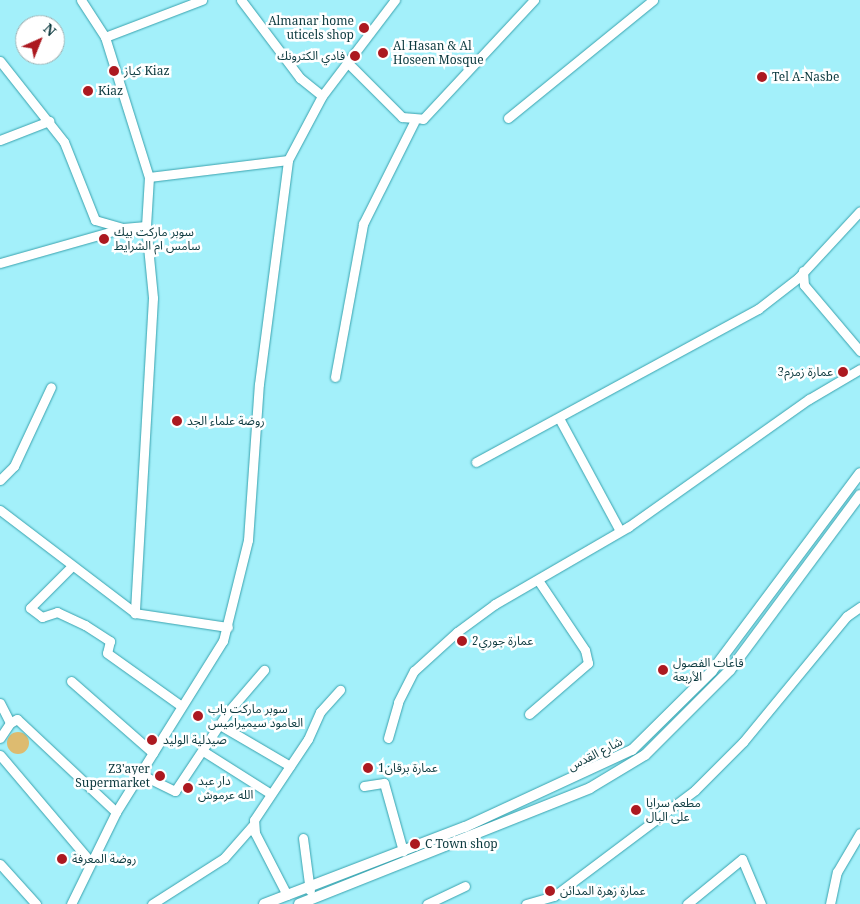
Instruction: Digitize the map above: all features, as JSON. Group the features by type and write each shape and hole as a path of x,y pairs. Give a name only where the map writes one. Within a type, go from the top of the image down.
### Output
{"main road":[{"name":"شارع القدس","path":"264,904 403,851 586,774 632,750 712,670 860,473"},
{"name":"شارع القدس","path":"299,904 590,788 645,754 730,670 860,495"}],"street":[{"path":"81,0 106,37 149,177 146,226 154,298 135,613"},
{"path":"240,0 300,78 322,96"},
{"path":"71,904 88,860 228,627 248,540 259,384 288,160 322,96 396,0"},
{"path":"508,118 653,0"},
{"path":"106,37 196,1"},
{"path":"347,62 402,117 414,122 423,120 446,97 529,2"},
{"path":"0,61 64,142 95,220 123,228"},
{"path":"0,140 49,121"},
{"path":"335,377 363,224 414,122"},
{"path":"149,177 288,160"},
{"path":"476,462 758,309 803,271 860,211"},
{"path":"0,263 123,228 146,226"},
{"path":"803,271 804,285 860,351"},
{"path":"388,738 398,702 427,657 495,604 620,531 809,399 860,369"},
{"path":"0,480 14,466 51,387"},
{"path":"560,418 620,531"},
{"path":"0,510 135,613 228,627"},
{"path":"72,566 30,608 42,617 57,612 85,625 110,642 107,653 180,705"},
{"path":"529,714 588,663 585,650 538,580"},
{"path":"526,904 554,896 694,790 743,742 847,616 860,607"},
{"path":"140,774 175,791 220,725 264,670"},
{"path":"71,681 153,753"},
{"path":"152,904 224,858 253,825 290,766 320,712 340,690"},
{"path":"0,703 10,723"},
{"path":"0,738 10,723 17,719 116,812"},
{"path":"220,725 290,766"},
{"path":"203,751 272,794"},
{"path":"0,755 88,860"},
{"path":"364,786 384,783 403,851"},
{"path":"253,825 287,894"},
{"path":"830,904 836,872 860,832"},
{"path":"303,838 309,886 313,898"},
{"path":"687,904 742,860 761,904"},
{"path":"0,864 36,904"},
{"path":"427,904 465,886"}],"shaded area":[{"path":"18,732 28,739 29,743 22,753 18,754 8,747 7,743 14,733"}],"place":[{"name":"Almanar home uticels shop","path":"364,28"},
{"name":"Al Hasan & Al Hoseen Mosque","path":"383,53"},
{"name":"فادي الكترونك","path":"355,56"},
{"name":"كياز Kiaz","path":"114,71"},
{"name":"Tel A-Nasbe","path":"762,77"},
{"name":"Kiaz","path":"88,91"},
{"name":"سوبر ماركت بيك سامس ام الشرايط","path":"104,239"},
{"name":"عمارة زمزم3","path":"843,372"},
{"name":"روضة علماء الجد","path":"177,421"},
{"name":"عمارة جوري2","path":"462,641"},
{"name":"قاعات الفصول الأربعة","path":"663,670"},
{"name":"سوبر ماركت باب العامود سيميراميس","path":"198,716"},
{"name":"صيدلية الوليد","path":"152,740"},
{"name":"1عمارة برقان","path":"368,768"},
{"name":"Z3'ayer Supermarket","path":"160,776"},
{"name":"دار عبد الله عرموش","path":"188,788"},
{"name":"مطعم سرايا على البال","path":"636,810"},
{"name":"C Town shop","path":"415,844"},
{"name":"روضة المعرفة","path":"62,859"},
{"name":"عمارة زهرة المدائن","path":"550,891"}]}
